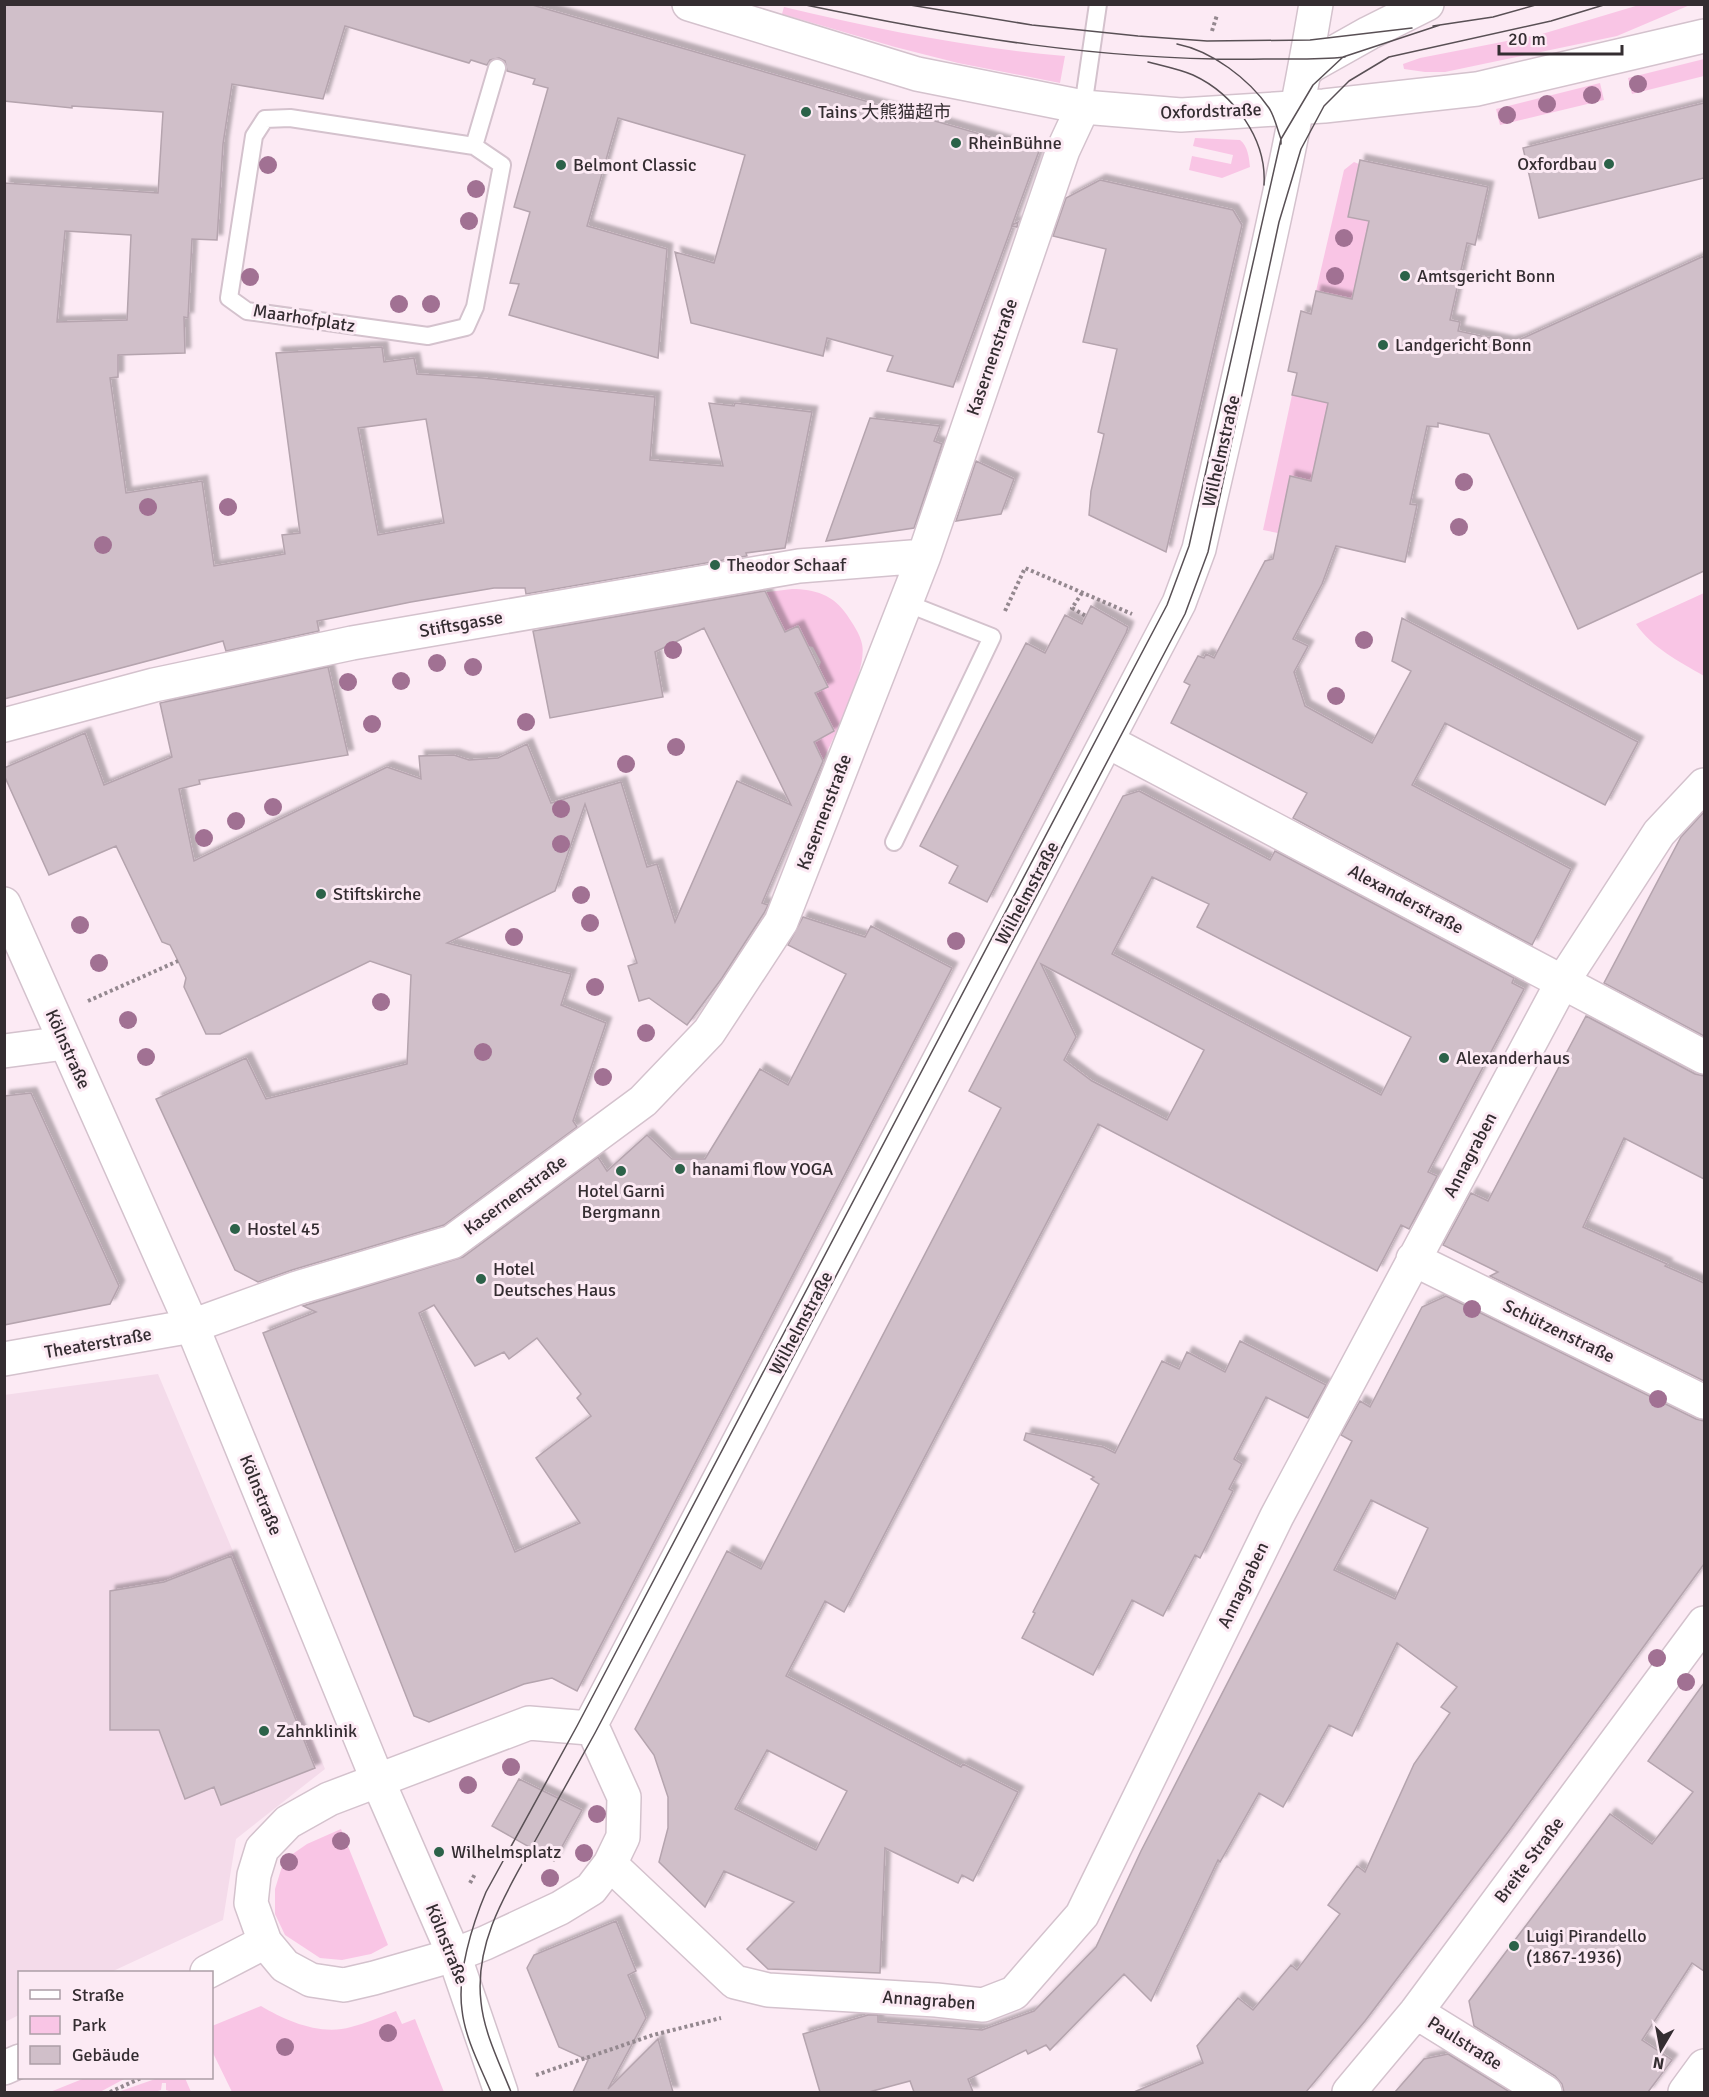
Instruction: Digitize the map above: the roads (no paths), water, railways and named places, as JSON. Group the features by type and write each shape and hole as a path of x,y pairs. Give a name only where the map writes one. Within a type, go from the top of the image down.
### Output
{"street":[{"name":"Oxfordstraße","path":"689,4 917,74 1083,107 1181,115 1299,107 1478,89 1704,36"},
{"name":"Wilhelmstraße","path":"589,1728 1179,603 1199,549 1299,107 1316,4"},
{"path":"1305,71 1369,33 1427,4"},
{"name":"Kasernenstraße","path":"192,1326 297,1288 452,1242 643,1101 709,1032 781,922 924,556 1063,150 1083,107"},
{"name":"Stiftsgasse","path":"4,725 154,685 352,643 799,566 924,556"},
{"name":"Alexanderstraße","path":"1107,741 1704,1057"},
{"name":"Annagraben","path":"610,1864 735,1982 768,1990 982,2005 1014,1992 1082,1915 1277,1516 1379,1295 1413,1260 1563,981 1659,832 1704,785"},
{"name":"Kölnstraße","path":"4,904 192,1326 378,1781 454,1954 500,2090"},
{"path":"4,1051 59,1030"},
{"name":"Schützenstraße","path":"1413,1260 1704,1402"},
{"name":"Theaterstraße","path":"4,1359 192,1326"},
{"name":"Breite Straße","path":"1349,2092 1416,2012 1704,1623"},
{"path":"529,1723 589,1728 595,1733 624,1797 623,1837 610,1864 591,1889 560,1908 485,1943 374,1978 344,1985 311,1980 285,1966 265,1942 251,1904 254,1875 262,1849 288,1822 329,1799 529,1723"},
{"path":"209,1971 265,1942"},
{"name":"Paulstraße","path":"1416,2012 1545,2092"},
{"path":"4,2068 18,2062"},
{"path":"1685,2092 1704,2066"}],"lane":[{"name":"Kasernenstraße","path":"1083,107 1098,4"},
{"path":"474,146 497,68"},
{"name":"Maarhofplatz","path":"290,118 474,146 502,165 475,307 466,327 428,336 247,311 229,298 254,136 265,119 290,118"},
{"path":"894,842 992,637 906,603"}],"tram line":[{"path":"801,4 916,27 1031,45 1089,51 1206,59 1345,57"},
{"path":"904,4 1032,25 1207,41 1310,40 1412,28"},
{"path":"1433,26 1493,17 1539,4"},
{"path":"511,2092 489,2037 481,2002 480,1980 483,1959 495,1918 514,1879 595,1733 1185,614 1208,552 1279,222 1301,149 1324,106 1349,81 1389,57 1551,21 1607,4"},
{"path":"491,2092 466,2031 461,1996 467,1950 486,1892 577,1726 1167,605 1189,546 1281,139 1313,85 1343,57 1440,25"},
{"path":"1177,44 1216,60 1251,87 1271,112 1281,144"},
{"path":"1148,62 1193,75 1208,83 1234,106 1254,135 1260,151 1264,185"}],"place":[{"name":"Tains 大熊猫超市","path":"806,112"},
{"name":"RheinBühne","path":"956,143"},
{"name":"Oxfordbau","path":"1609,164"},
{"name":"Belmont Classic","path":"561,165"},
{"name":"Amtsgericht Bonn","path":"1405,276"},
{"name":"Landgericht Bonn","path":"1383,345"},
{"name":"Theodor Schaaf","path":"715,565"},
{"name":"Stiftskirche","path":"321,894"},
{"name":"Alexanderhaus","path":"1444,1058"},
{"name":"hanami flow YOGA","path":"680,1169"},
{"name":"Hotel Garni Bergmann","path":"621,1171"},
{"name":"Hostel 45","path":"235,1229"},
{"name":"Hotel Deutsches Haus","path":"481,1279"},
{"name":"Zahnklinik","path":"264,1731"},
{"name":"Wilhelmsplatz","path":"439,1852"},
{"name":"Luigi Pirandello (1867-1936)","path":"1514,1946"}]}
